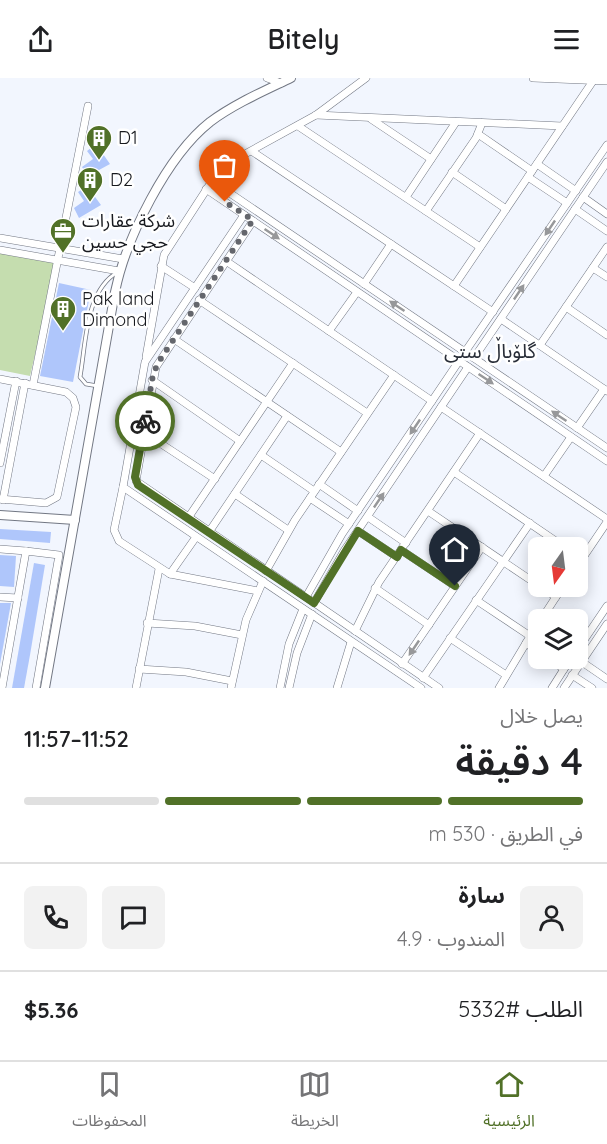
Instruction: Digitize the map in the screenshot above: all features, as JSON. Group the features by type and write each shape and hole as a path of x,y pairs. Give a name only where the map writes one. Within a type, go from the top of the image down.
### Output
{"street":[{"path":"267,78 281,83"},
{"path":"45,688 123,258 142,217 185,147 222,114 291,78"},
{"path":"258,591 170,574 159,569 115,538 114,530 162,266 168,244 212,181 216,169 253,152 316,116 366,78"},
{"path":"533,78 607,81"},
{"path":"454,286 593,81"},
{"path":"0,378 16,381 29,384 66,392 75,402 60,489 57,497 46,503 2,499 29,384 57,261 88,106"},
{"path":"316,116 562,126"},
{"path":"370,118 431,159"},
{"path":"406,198 456,122"},
{"path":"426,211 478,134 482,123"},
{"path":"298,126 480,248"},
{"path":"478,134 532,171 567,203"},
{"path":"465,352 607,145"},
{"path":"253,152 493,312"},
{"path":"474,358 607,162"},
{"path":"532,171 576,191"},
{"path":"452,172 506,209"},
{"path":"212,181 607,448"},
{"path":"206,189 607,461"},
{"path":"583,197 607,214"},
{"path":"575,209 607,231"},
{"path":"146,362 244,215"},
{"path":"253,220 158,363 152,380 136,481 439,688"},
{"path":"0,238 123,258"},
{"path":"364,284 391,244"},
{"path":"540,345 607,247"},
{"path":"0,250 119,271"},
{"path":"225,261 432,401"},
{"path":"162,266 195,288"},
{"path":"593,268 607,277"},
{"path":"329,331 357,292"},
{"path":"200,300 368,413"},
{"path":"566,307 607,335"},
{"path":"501,319 605,390 577,428"},
{"path":"174,339 341,452"},
{"path":"306,597 349,524 459,361"},
{"path":"188,518 293,363"},
{"path":"314,603 358,531 468,367"},
{"path":"266,571 288,530 394,375"},
{"path":"152,380 240,441"},
{"path":"0,464 16,381"},
{"path":"441,407 607,520 588,547"},
{"path":"209,532 287,416"},
{"path":"143,432 215,479"},
{"path":"355,631 375,588 480,433"},
{"path":"544,476 571,437"},
{"path":"261,455 349,524"},
{"path":"454,472 550,537"},
{"path":"319,484 358,511"},
{"path":"123,487 421,688"},
{"path":"235,494 288,530"},
{"path":"428,511 528,579"},
{"path":"0,515 75,520"},
{"path":"368,517 401,550"},
{"path":"423,678 530,523"},
{"path":"358,531 401,550 455,586"},
{"path":"170,574 196,537"},
{"path":"402,664 482,547"},
{"path":"0,549 59,555 36,688"},
{"path":"2,688 26,551"},
{"path":"136,688 159,569"},
{"path":"139,669 178,671 232,685 242,635 263,581"},
{"path":"375,588 429,625"},
{"path":"0,597 18,598"},
{"path":"549,609 556,597"},
{"path":"476,600 528,627"},
{"path":"588,634 607,606"},
{"path":"280,688 289,644 303,609"},
{"path":"289,688 297,653 312,615"},
{"path":"147,623 195,626 242,635"},
{"path":"588,653 607,624"},
{"path":"450,638 506,675"},
{"path":"338,688 351,642"},
{"path":"499,688 528,642"},
{"path":"588,666 607,679"},
{"path":"552,688 564,669"},
{"path":"564,688 577,669"},
{"path":"572,675 592,688"}],"lane":[{"path":"100,386 86,384 80,377 95,300 105,282 119,271"}],"green space":[{"path":"0,250 57,261 30,376 0,370"}],"building":[{"name":"D1","path":"96,144 110,164 88,176 82,167 93,159 87,151"},
{"name":"D2","path":"87,186 101,205 79,218 74,208 84,201 78,192"},
{"name":"Pak land Dimond","path":"59,283 91,290 73,382 40,376"},
{"path":"0,529 51,532 50,543 0,539"},
{"path":"0,555 16,556 14,587 0,586"},
{"path":"34,563 45,565 30,655 24,688 12,688"},
{"path":"0,603 11,603 0,664"}],"way so far":[{"path":"145,421 153,375 158,363 253,220 225,202"}],"place":[{"name":"D1","path":"99,161"},
{"name":"D2","path":"90,203"},
{"name":"شرکة عقارات حجي حسين","path":"63,254"},
{"name":"Pak land Dimond","path":"63,332"}],"district":[{"name":"گلۆباڵ ستی","path":"490,351"}],"route":[{"path":"145,421 135,477 138,485 314,603 358,531 397,557 401,550 455,586"}]}
